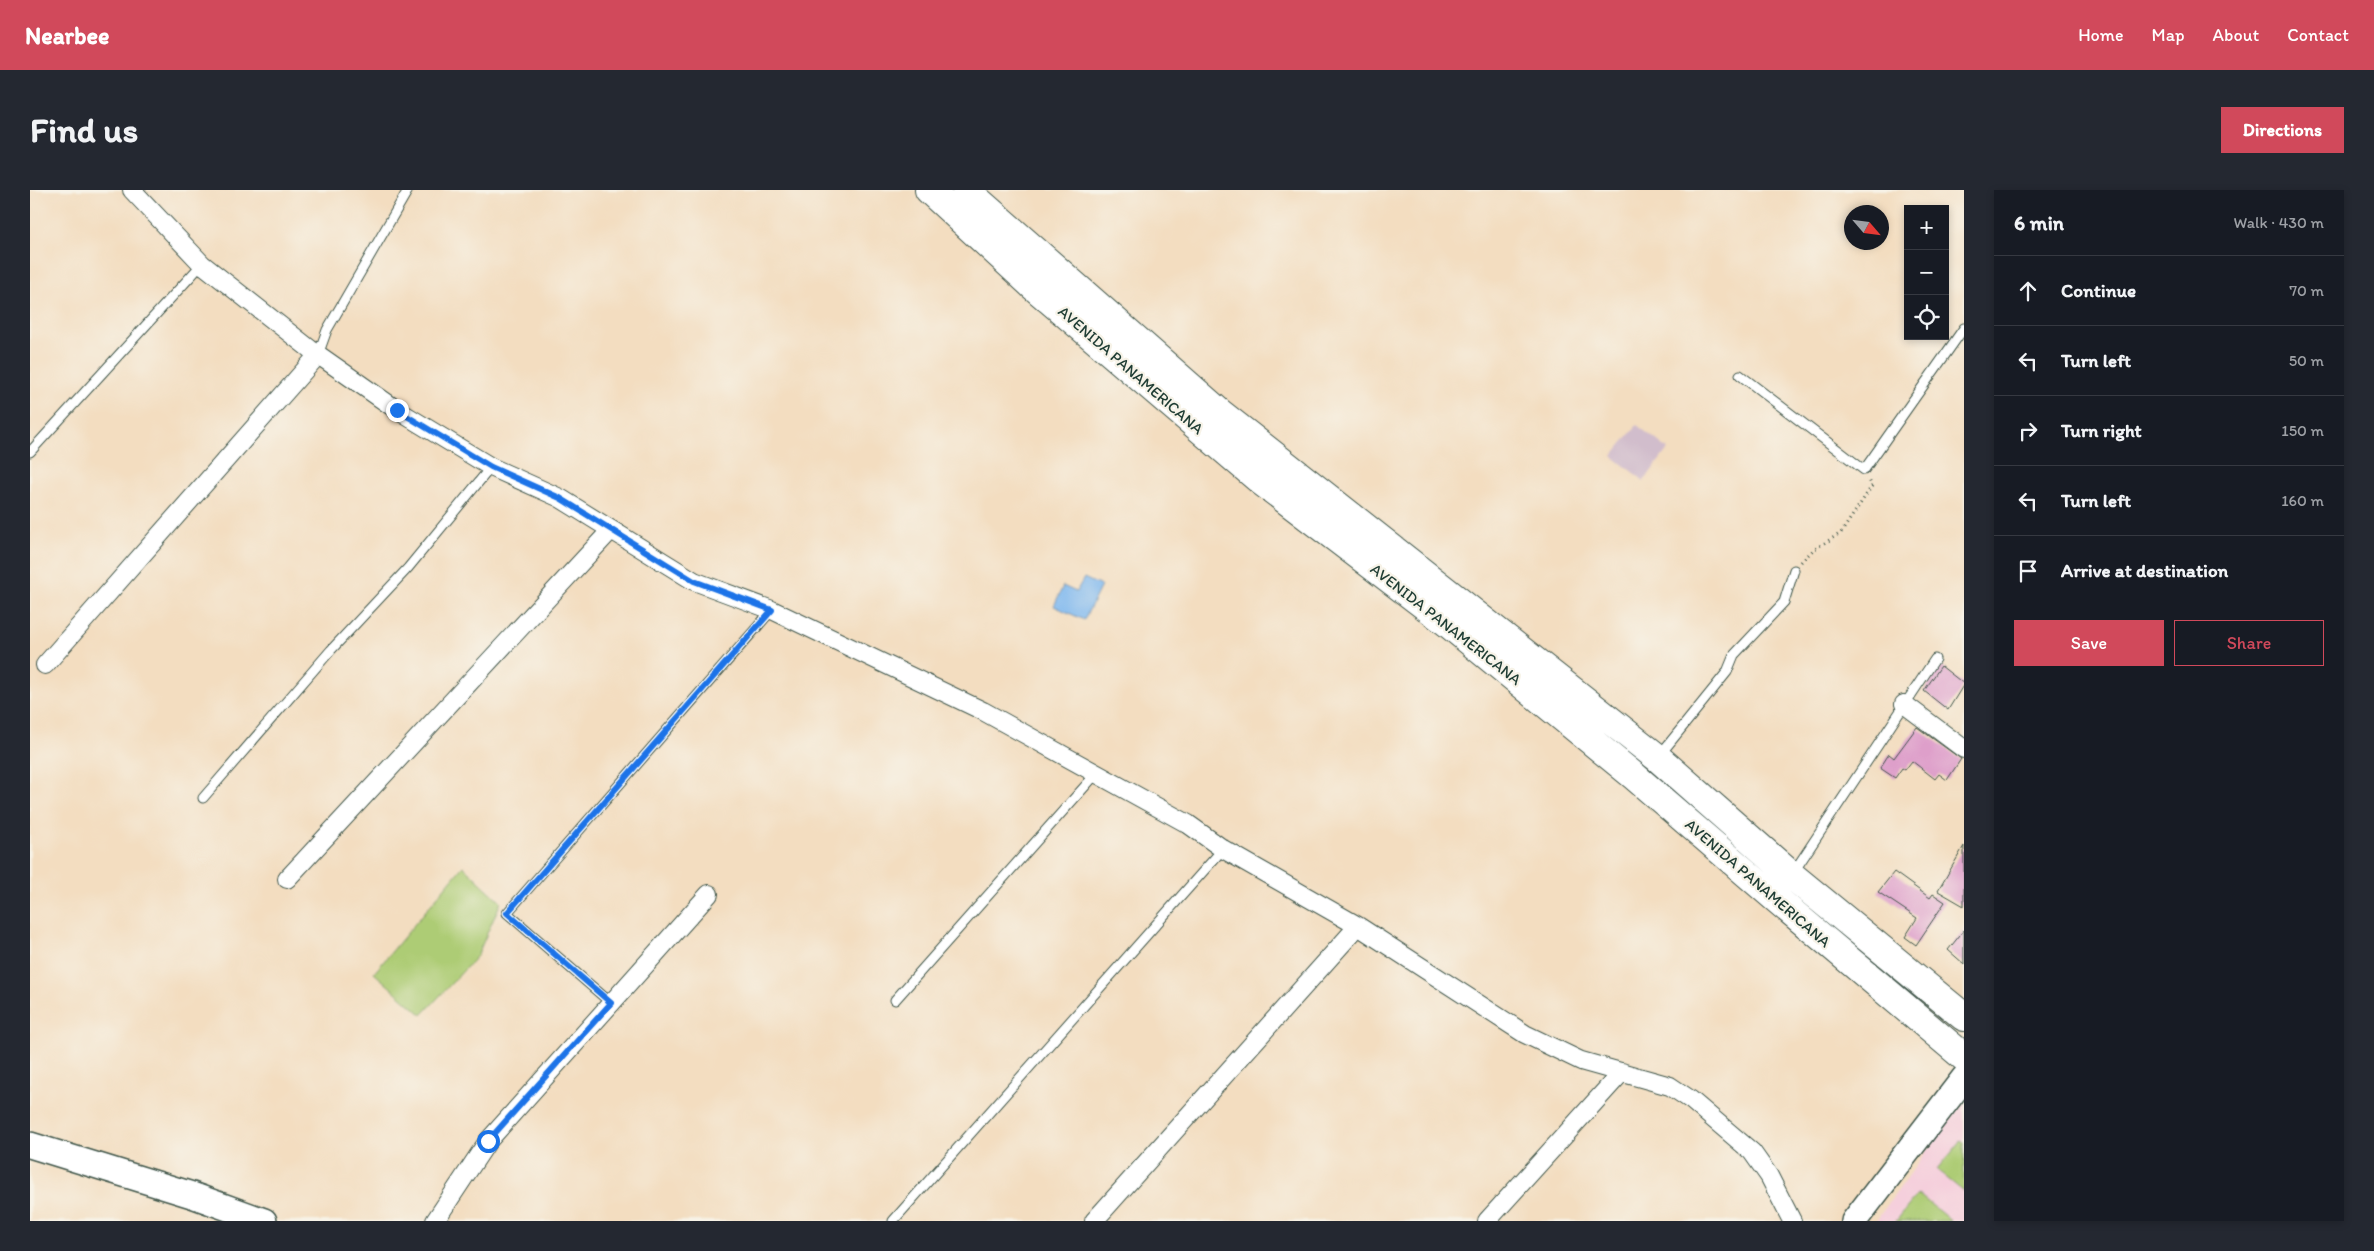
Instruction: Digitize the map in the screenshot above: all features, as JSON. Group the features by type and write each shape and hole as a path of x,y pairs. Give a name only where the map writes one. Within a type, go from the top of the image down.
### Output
{"main road":[{"name":"AVENIDA PANAMERICANA","path":"929,190 1031,284 1261,481 1361,541"},
{"name":"AVENIDA PANAMERICANA","path":"966,190 1220,413 1361,541 1453,612 1609,720 1658,758 1783,886 1964,1057"},
{"path":"1031,284 1050,263"},
{"name":"AVENIDA PANAMERICANA","path":"1453,612 1593,742 1783,886 1964,1017"},
{"path":"1593,742 1609,720"},
{"path":"1854,1221 1964,1078"},
{"path":"30,1145 192,1195 264,1221"}],"street":[{"path":"132,190 202,264 318,355 397,410 491,467 560,498 694,581 772,610 983,711 1188,824 1224,849 1358,926 1525,1034 1581,1061 1670,1086 1692,1100 1752,1152 1769,1176 1792,1221"},
{"path":"45,665 318,355"},
{"path":"287,879 611,530"},
{"path":"1904,704 1964,749"},
{"path":"435,1221 488,1141 709,894"},
{"path":"1094,1221 1358,926"},
{"path":"1487,1221 1622,1072"}],"lane":[{"path":"318,355 327,330 408,190"},
{"path":"30,452 202,264"},
{"path":"1740,375 1864,470 1964,328"},
{"path":"203,798 331,650 408,568 491,467"},
{"path":"1658,758 1727,672 1734,655 1784,602 1794,570"},
{"path":"611,1003 507,913 772,610"},
{"path":"1783,886 1935,659"},
{"path":"895,1000 1096,775"},
{"path":"893,1221 1224,849"}],"path":[{"path":"1794,570 1813,550 1841,533 1872,486 1864,470"}],"shaded area":[{"path":"1637,425 1668,449 1644,481 1612,456"},
{"path":"1964,1100 1964,1221 1876,1221 1880,1215"}],"green space":[{"path":"463,866 501,902 477,956 422,1015 374,973"},
{"path":"1961,1141 1964,1143 1964,1192 1937,1170"},
{"path":"1918,1194 1951,1221 1896,1221"}],"water":[{"path":"1084,578 1101,586 1084,620 1054,606 1063,586 1076,592"}],"building":[{"path":"1941,666 1964,684 1948,710 1924,691"},
{"path":"1917,727 1961,759 1947,780 1939,774 1935,779 1912,761 1905,770 1902,768 1895,778 1880,768 1889,754 1894,758"},
{"path":"1964,846 1964,906 1938,891"},
{"path":"1894,872 1930,898 1933,894 1945,902 1916,945 1905,937 1917,918 1878,892"},
{"path":"1964,930 1964,964 1948,950"}],"route":[{"path":"397,410 491,467 560,498 694,581 772,610 507,913 611,1003 488,1141"}]}
